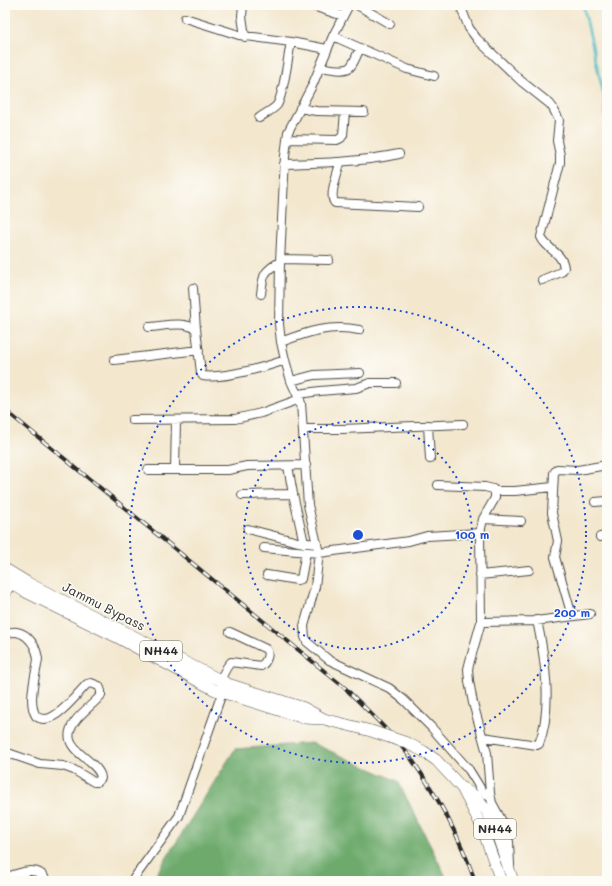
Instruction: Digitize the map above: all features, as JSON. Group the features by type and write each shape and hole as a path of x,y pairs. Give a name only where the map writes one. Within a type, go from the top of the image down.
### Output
{"highway":[{"name":"Jammu Bypass","path":"5,569 11,580 24,591 115,636 205,686 222,693 304,718 324,719 371,731 407,743 436,760 462,788 475,796 486,810 495,828 513,881"},
{"name":"Jammu Bypass","path":"11,580 220,680 248,691 304,708 324,719"},
{"name":"Jammu Bypass","path":"462,788 481,825 501,881"}],"street":[{"path":"243,5 242,16 245,36"},
{"path":"310,5 343,16"},
{"path":"267,575 297,580 302,579 311,548 293,494 296,465 304,429 302,409 296,398 291,381 279,362 280,260 284,164 287,139 288,132 312,86 327,49 348,5"},
{"path":"357,5 390,24"},
{"path":"460,5 469,28 477,39 521,81 550,104 559,120 557,141 560,163 541,237 560,258 564,268 561,272 542,280"},
{"path":"185,18 245,36 291,42 327,49"},
{"path":"333,36 407,69 434,76"},
{"path":"259,118 274,108 278,102 291,42"},
{"path":"320,67 348,69 352,65 360,48"},
{"path":"300,108 316,111 364,112"},
{"path":"287,139 337,140 342,138 345,112"},
{"path":"284,164 340,163 376,159 399,154"},
{"path":"340,163 332,194 332,199 335,203 418,207"},
{"path":"261,294 265,273 280,260 329,260"},
{"path":"193,288 201,373 205,376 246,371 279,362"},
{"path":"149,327 190,325 196,329"},
{"path":"280,342 310,331 332,327 359,330"},
{"path":"114,360 199,350"},
{"path":"291,381 314,375 360,373"},
{"path":"132,420 235,419 272,409 296,398 320,391 356,388 370,383 396,383"},
{"path":"175,470 176,420"},
{"path":"304,429 463,424"},
{"path":"428,425 430,459"},
{"path":"148,470 228,470 247,466 296,465"},
{"path":"296,465 308,505 315,587 304,626 307,642 335,663 378,682 399,696 431,727 469,770 482,791 491,798"},
{"path":"572,616 555,557 558,541 552,513 554,473 557,469 578,470 607,465"},
{"path":"438,485 485,487 495,491 515,491 553,487"},
{"path":"495,491 495,498 483,519 480,533 481,622 468,669 473,703 487,753 491,798 508,837 510,852 509,870"},
{"path":"242,495 293,494"},
{"path":"595,502 607,501"},
{"path":"483,519 521,521"},
{"path":"248,528 311,548"},
{"path":"264,548 311,548 409,541 427,536 480,533"},
{"path":"480,575 529,570"},
{"path":"5,595 11,580"},
{"path":"481,622 538,620 590,614"},
{"path":"483,737 537,745 539,744 546,711 544,658 538,620"},
{"path":"5,634 15,632 23,634 30,639 37,653 38,663 32,700 32,707 36,716 40,718 49,718 64,708 87,684 91,683 99,686 101,695 78,717 69,734 71,744 99,772 101,778 97,782 91,782 74,770 63,766 40,764 5,752"},
{"path":"220,680 227,666 231,662 261,666 264,664 268,656 266,649 230,632"},
{"path":"132,881 179,816 222,693"},
{"path":"5,878 16,874 35,871 40,873 46,881"}],"green space":[{"path":"312,743 398,781 448,881 152,881 235,749"}],"waterway":[{"path":"583,5 604,96 607,133"}],"railway":[{"path":"5,410 345,688 387,730 410,757 429,786 455,832 475,881"}]}
